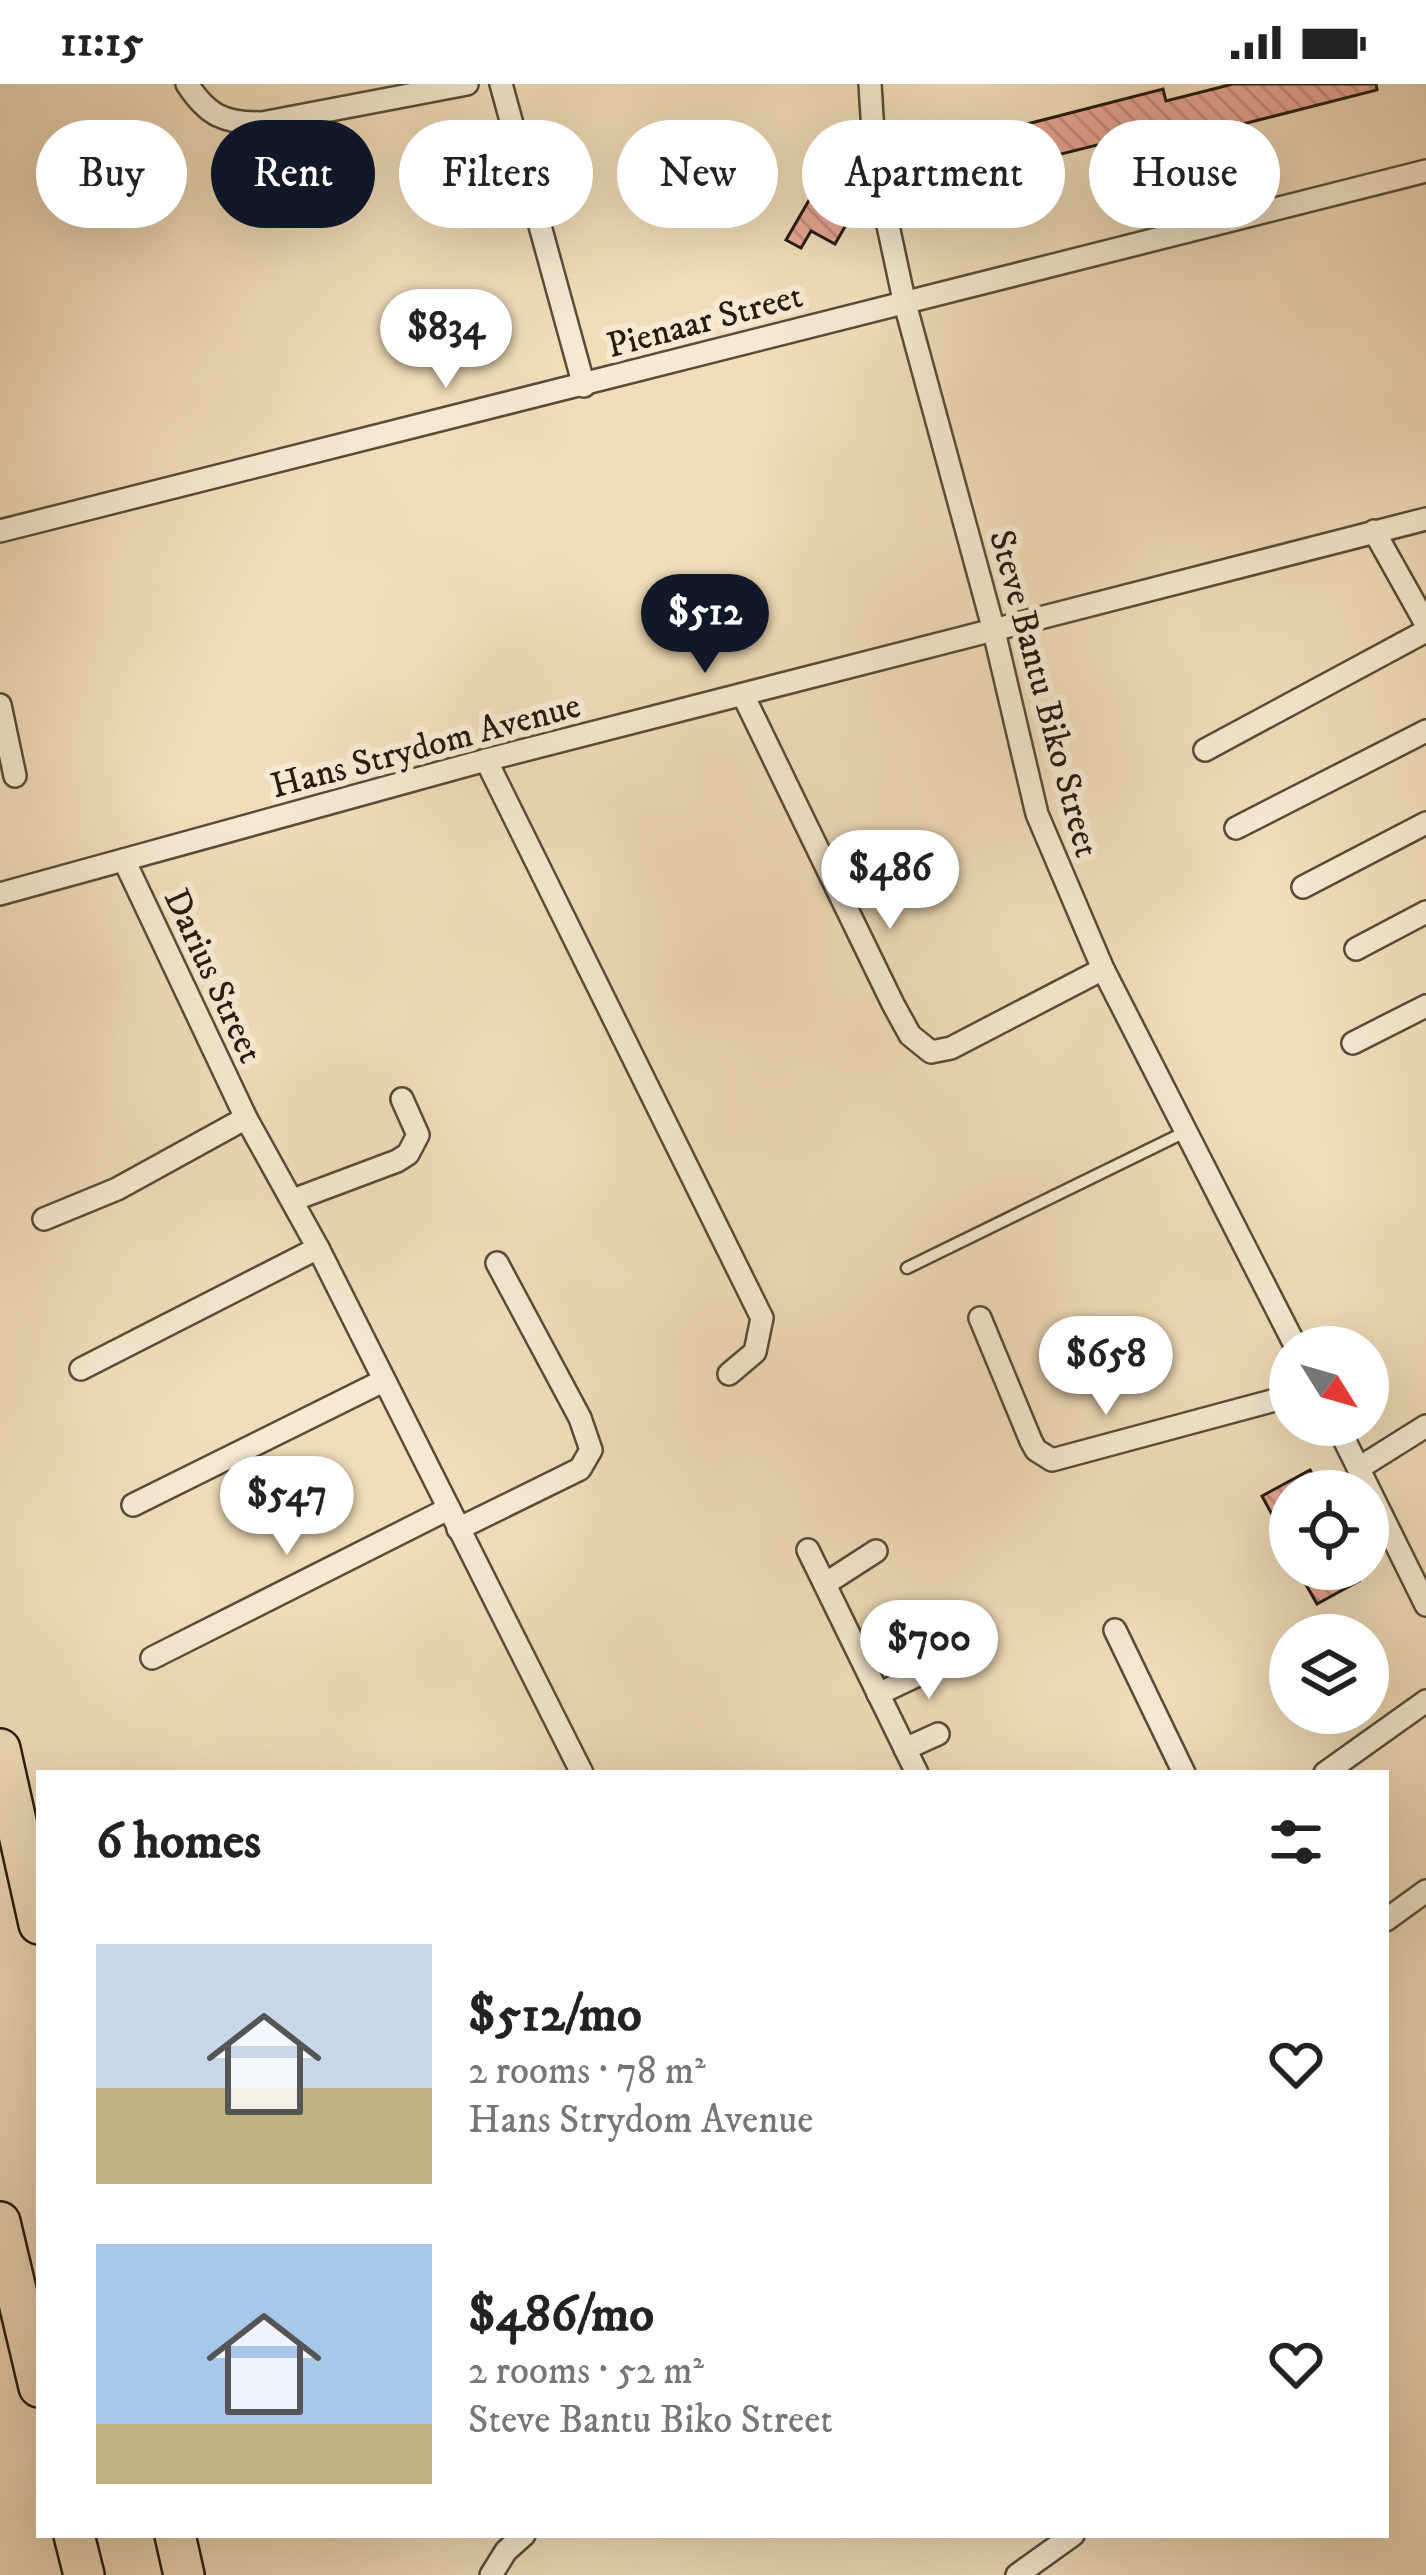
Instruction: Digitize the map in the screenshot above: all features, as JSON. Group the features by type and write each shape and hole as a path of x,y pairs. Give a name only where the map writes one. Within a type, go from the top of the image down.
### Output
{"highway":[{"path":"0,1749 36,1911"},
{"path":"0,2222 36,2374"},
{"path":"75,2538 84,2575"},
{"path":"177,2538 184,2575"}],"street":[{"path":"187,84 201,105 232,123 262,123 467,84"},
{"path":"500,84 584,386"},
{"name":"Steve Bantu Biko Street","path":"870,84 875,165 904,300 993,627 1036,814 1103,969 1285,1326"},
{"name":"Pienaar Street","path":"0,531 1426,171"},
{"name":"Hans Strydom Avenue","path":"0,894 486,760 1426,519"},
{"path":"1205,750 1426,627 1374,531"},
{"path":"743,695 893,1004 920,1046 931,1052 951,1048 1103,969"},
{"path":"0,705 15,776"},
{"path":"1236,828 1426,731"},
{"path":"486,760 762,1318 755,1352 729,1374"},
{"path":"1304,887 1426,823"},
{"name":"Darius Street","path":"124,860 246,1118 318,1248 580,1770"},
{"path":"1356,949 1426,912"},
{"path":"1353,1043 1426,1006"},
{"path":"293,1200 408,1154 418,1135 402,1099"},
{"name":"Darius Street","path":"44,1219 117,1189 246,1118"},
{"path":"81,1369 318,1248"},
{"path":"152,1658 453,1519 580,1469 591,1450 580,1418 497,1263"},
{"path":"980,1318 1031,1441 1052,1460 1269,1402"},
{"path":"133,1505 383,1381"},
{"path":"1359,1468 1426,1426"},
{"path":"1347,1446 1426,1605"},
{"path":"808,1550 916,1770"},
{"path":"825,1585 876,1551"},
{"path":"1115,1630 1183,1770"},
{"path":"878,1694 955,1658"},
{"path":"1329,1770 1426,1701"},
{"path":"905,1749 938,1734"},
{"path":"1389,1918 1426,1891"},
{"path":"492,2573 521,2538"},
{"path":"1018,2575 1069,2538"}],"lane":[{"path":"908,1268 1185,1132"}],"building":[{"path":"1233,84 1376,84 1377,90 1259,120 1089,120 1089,147 1065,153 1065,120 1043,120 1163,89 1166,101"},
{"path":"802,212 802,228 844,228 835,244 811,231 801,248 786,240"},
{"path":"1309,1590 1343,1590 1317,1604"}]}
